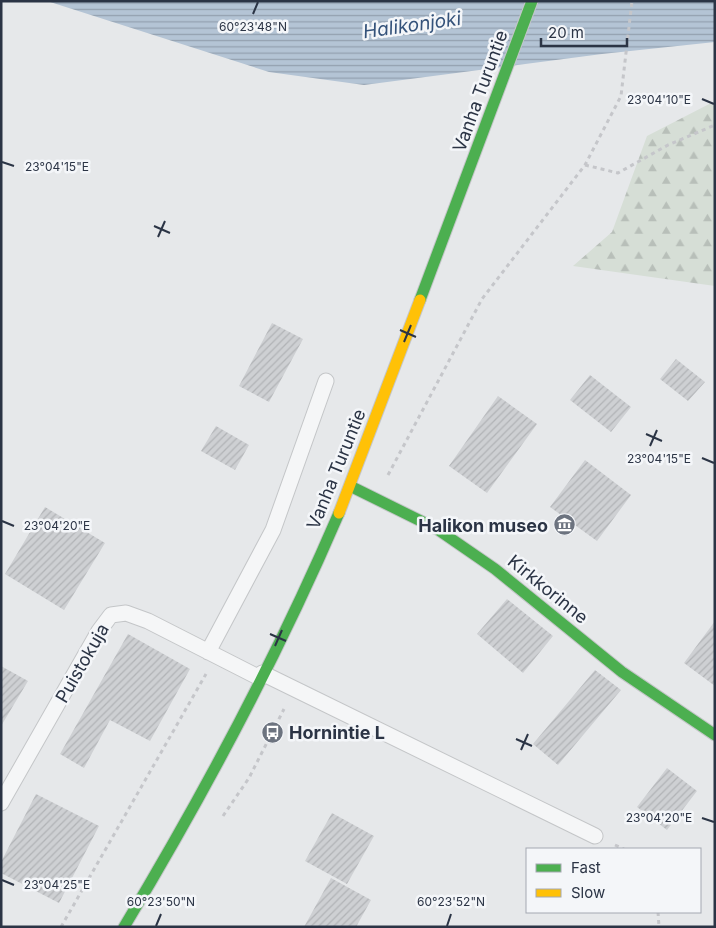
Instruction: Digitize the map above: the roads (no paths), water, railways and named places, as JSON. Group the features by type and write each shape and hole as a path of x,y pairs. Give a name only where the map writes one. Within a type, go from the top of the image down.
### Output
{"street":[{"name":"Vanha Turuntie","path":"124,927 176,840 304,594 350,486 532,1"},
{"name":"Kirkkorinne","path":"350,486 437,529 495,569 622,672 715,735"}],"lane":[{"path":"208,652 273,530 326,381"},
{"name":"Puistokuja","path":"1,803 110,614 126,613 595,836"}],"water":[{"name":"Halikonjoki","path":"47,1 715,1 715,42 602,54 364,85 269,72"}],"place":[{"name":"Halikon museo","path":"564,525"},
{"name":"Hornintie L","path":"273,732"}]}
